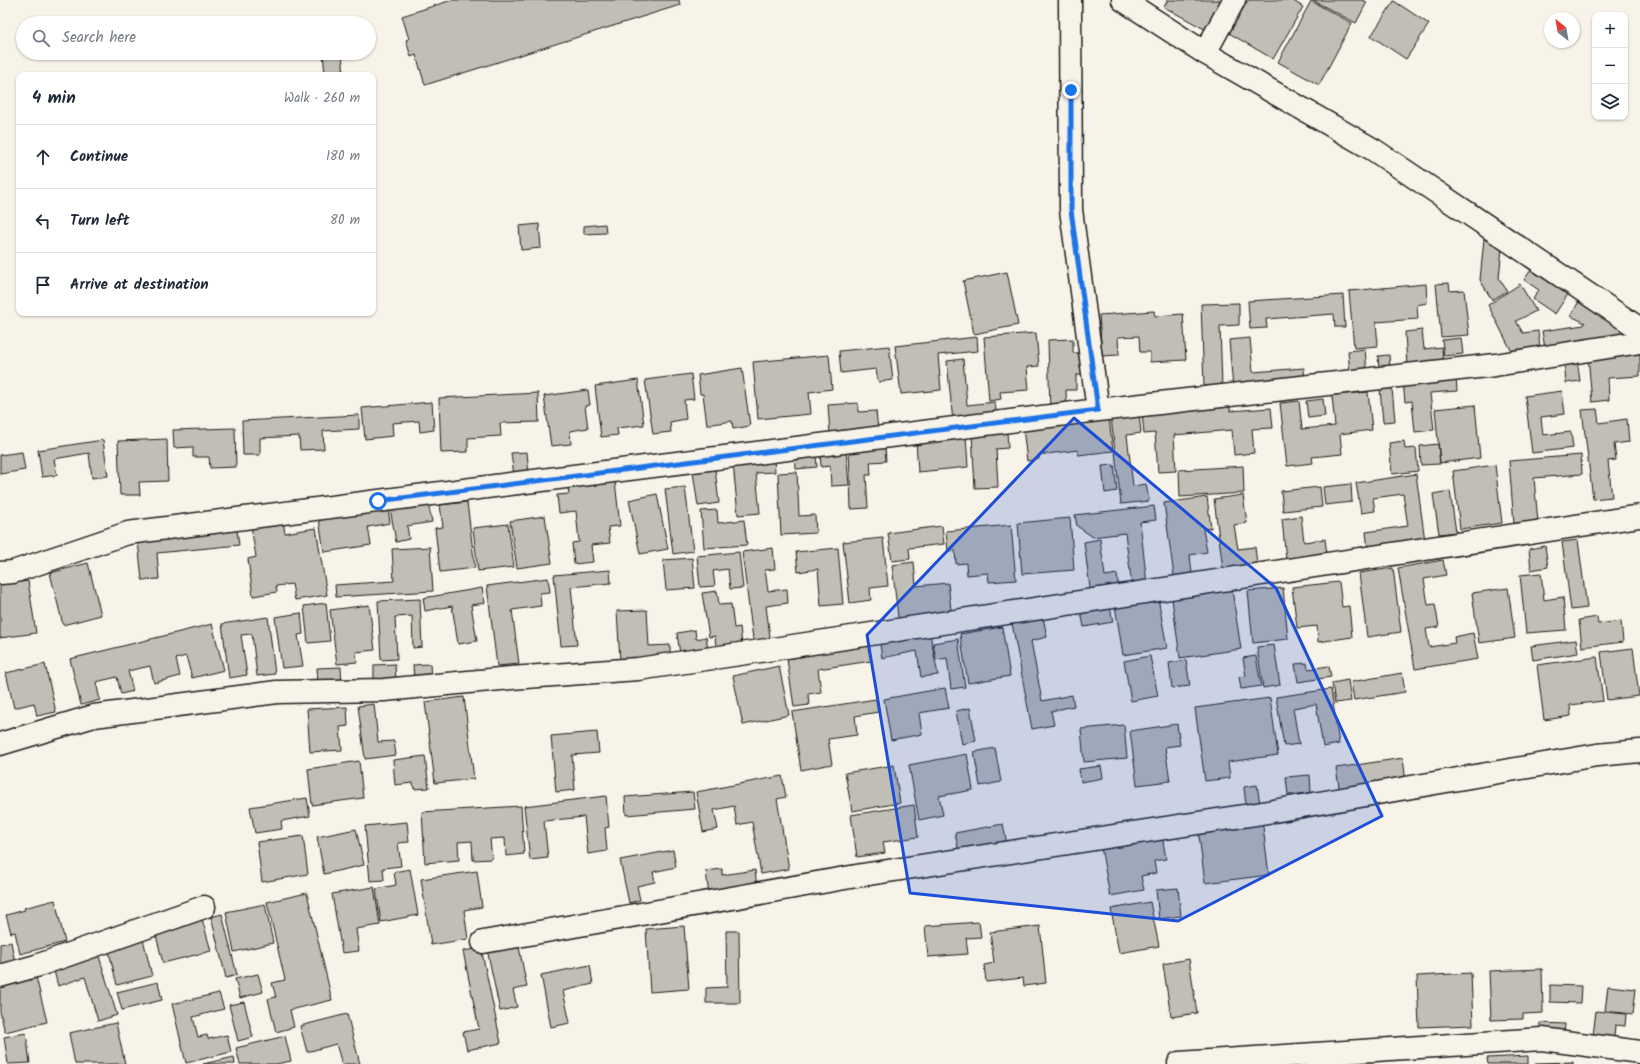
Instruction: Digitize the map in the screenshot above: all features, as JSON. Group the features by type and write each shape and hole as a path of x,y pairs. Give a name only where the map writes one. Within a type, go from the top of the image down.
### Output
{"street":[{"path":"1070,0 1071,210 1098,410"},
{"path":"1123,0 1206,53 1374,150 1640,329"},
{"path":"1206,53 1234,0"},
{"path":"0,573 13,572 128,533 518,482 1098,410 1495,365 1640,342"},
{"path":"0,744 94,716 277,692 384,690 511,678 638,669 1640,516"},
{"path":"483,942 862,876 1248,815 1597,755 1640,751"},
{"path":"0,976 36,966 204,907"},
{"path":"1179,1063 1542,1040 1640,1052"}],"highlighted area":[{"path":"1074,418 1276,588 1382,816 1178,921 910,893 867,635"}],"building":[{"path":"452,0 679,0 680,5 425,85 416,55 411,57 406,40 409,39 402,16"},
{"path":"1168,0 1225,0 1208,31 1164,7"},
{"path":"1248,0 1292,0 1303,7 1273,59 1229,33"},
{"path":"1312,0 1362,0 1367,2 1356,23"},
{"path":"1311,1 1352,23 1319,85 1278,62"},
{"path":"1394,1 1429,24 1406,59 1371,36"},
{"path":"324,60 343,60 344,72 325,72"},
{"path":"539,224 541,248 521,250 519,226"},
{"path":"605,224 606,233 584,234 584,226"},
{"path":"1484,239 1502,248 1499,278 1507,291 1492,300 1480,280"},
{"path":"1533,267 1570,291 1555,314 1533,299 1539,290 1524,280"},
{"path":"1007,272 1018,325 974,334 963,281"},
{"path":"1449,283 1450,291 1464,290 1469,335 1441,337 1436,284"},
{"path":"1426,284 1427,303 1417,305 1418,319 1376,322 1378,346 1354,348 1349,291"},
{"path":"1520,284 1536,311 1516,321 1523,333 1538,331 1540,348 1512,352 1488,305"},
{"path":"1343,295 1345,327 1335,327 1334,314 1266,319 1267,328 1250,329 1248,301"},
{"path":"1579,301 1629,328 1624,337 1545,348 1542,331 1584,325 1585,323 1571,316"},
{"path":"1239,303 1239,325 1220,326 1222,386 1204,386 1201,304"},
{"path":"1154,311 1155,316 1183,314 1186,360 1150,362 1150,352 1140,352 1139,336 1118,337 1119,355 1102,356 1099,315"},
{"path":"1422,330 1424,349 1442,347 1443,363 1407,366 1405,332"},
{"path":"1036,333 1039,366 1027,367 1029,390 1000,392 1001,399 989,401 984,337"},
{"path":"977,337 978,351 938,355 941,390 901,394 895,346"},
{"path":"1250,338 1253,372 1304,368 1305,383 1233,389 1229,340"},
{"path":"1461,338 1463,354 1444,356 1442,340"},
{"path":"1073,339 1073,353 1086,353 1087,375 1076,375 1076,390 1066,390 1067,411 1050,412 1048,340"},
{"path":"889,346 893,380 878,382 876,369 841,373 839,351"},
{"path":"1365,349 1367,372 1350,374 1348,351"},
{"path":"1640,351 1640,376 1608,378 1609,400 1592,402 1588,355"},
{"path":"829,355 832,389 809,392 811,414 758,419 753,362"},
{"path":"1389,355 1390,368 1379,370 1378,356"},
{"path":"963,359 967,405 995,402 997,418 953,422 947,361"},
{"path":"1577,359 1580,381 1566,383 1564,361"},
{"path":"742,368 750,426 733,429 732,421 707,425 703,394 700,394 698,375"},
{"path":"691,374 694,399 684,400 686,419 670,422 671,432 653,434 645,380"},
{"path":"1456,377 1457,391 1430,393 1434,430 1415,432 1412,401 1405,402 1403,382"},
{"path":"638,380 644,425 617,428 618,435 601,437 595,386"},
{"path":"1392,388 1395,421 1383,422 1380,389"},
{"path":"588,390 590,405 585,406 588,428 570,431 571,444 551,446 544,396"},
{"path":"1562,391 1565,414 1541,417 1543,435 1571,432 1573,448 1532,453 1525,396"},
{"path":"1368,392 1372,430 1340,434 1342,454 1312,457 1313,463 1287,466 1280,403 1299,401 1302,429 1335,426 1332,395"},
{"path":"538,393 539,422 500,423 501,436 468,438 468,452 441,453 439,398"},
{"path":"1323,399 1325,416 1308,418 1306,401"},
{"path":"432,402 434,430 420,432 419,421 392,423 393,436 365,439 362,408"},
{"path":"858,403 858,412 876,411 878,430 830,434 828,405"},
{"path":"1475,405 1480,458 1440,463 1435,409"},
{"path":"1230,407 1230,411 1271,408 1273,428 1252,429 1254,453 1234,455 1232,430 1174,435 1176,471 1158,472 1155,433 1144,434 1142,414"},
{"path":"1597,409 1599,423 1627,419 1629,442 1614,444 1616,460 1608,461 1612,497 1593,499 1582,410"},
{"path":"1139,414 1141,433 1127,435 1133,486 1146,484 1149,501 1121,504 1111,417"},
{"path":"359,415 359,429 323,431 324,449 300,450 299,436 260,438 260,455 243,455 242,421"},
{"path":"1109,418 1113,451 1078,455 1078,450 1039,455 1039,459 1027,461 1023,428"},
{"path":"235,428 236,467 210,468 209,457 193,457 193,447 174,448 173,430"},
{"path":"1007,432 1008,448 996,449 998,487 975,488 972,434"},
{"path":"966,435 968,467 918,472 916,440"},
{"path":"167,439 168,481 139,482 140,495 120,495 118,441"},
{"path":"103,440 108,476 92,478 89,453 54,459 57,475 42,477 38,450"},
{"path":"1404,441 1405,449 1416,448 1418,471 1392,474 1389,443"},
{"path":"1438,444 1440,464 1421,465 1420,446"},
{"path":"885,446 886,461 870,462 871,475 866,475 868,508 851,509 849,448"},
{"path":"846,450 849,485 831,486 830,466 821,467 820,453"},
{"path":"22,452 25,470 0,474 0,455"},
{"path":"527,452 529,475 514,476 511,453"},
{"path":"816,454 817,467 796,469 795,456"},
{"path":"1581,455 1582,474 1534,478 1538,522 1514,524 1509,461"},
{"path":"774,459 775,472 756,473 760,513 738,515 733,463"},
{"path":"1114,465 1117,491 1105,493 1102,466"},
{"path":"1495,465 1502,523 1460,529 1453,471"},
{"path":"1243,466 1244,493 1180,497 1179,470"},
{"path":"715,469 719,503 698,506 693,472"},
{"path":"797,472 799,516 815,515 816,533 781,535 778,473"},
{"path":"1416,474 1425,541 1368,550 1366,532 1408,526 1403,494 1373,498 1375,511 1361,513 1356,483"},
{"path":"567,481 615,481 620,526 608,527 610,543 591,545 593,562 574,564 572,543 579,542 576,511 559,513 557,495 569,494"},
{"path":"1351,484 1352,502 1325,505 1323,487"},
{"path":"685,487 693,551 673,554 665,489"},
{"path":"1320,487 1322,507 1283,511 1281,491"},
{"path":"1450,491 1456,532 1439,534 1433,494"},
{"path":"657,494 668,549 640,554 629,500"},
{"path":"1243,495 1247,523 1234,525 1238,549 1255,547 1257,565 1223,569 1214,499"},
{"path":"1207,497 1211,528 1203,529 1207,552 1190,555 1192,574 1174,576 1164,503"},
{"path":"428,502 432,522 407,526 409,539 396,542 390,508"},
{"path":"467,502 475,568 440,572 435,528 443,527 440,505"},
{"path":"1154,506 1156,520 1140,522 1147,584 1132,586 1125,533 1093,537 1077,526 1075,515"},
{"path":"388,508 390,523 368,527 371,545 324,552 319,519"},
{"path":"717,510 718,523 744,520 747,545 704,548 701,511"},
{"path":"545,516 552,563 517,568 510,521"},
{"path":"1301,516 1304,542 1325,539 1327,555 1286,560 1282,519"},
{"path":"1070,518 1074,570 1022,574 1018,523"},
{"path":"283,521 285,533 316,528 327,595 295,600 292,584 276,586 277,592 253,596 248,559 256,557 251,526"},
{"path":"508,524 514,567 478,571 473,528"},
{"path":"1011,525 1016,580 989,582 988,573 967,575 966,563 956,564 955,550 948,551 946,531"},
{"path":"942,526 944,544 909,548 910,559 892,561 888,533"},
{"path":"237,530 239,545 157,553 159,579 142,580 138,541"},
{"path":"883,538 888,586 870,588 871,600 850,603 843,542"},
{"path":"1100,539 1105,576 1117,574 1119,592 1091,596 1084,542"},
{"path":"1578,540 1587,608 1571,610 1562,542"},
{"path":"1545,546 1548,567 1531,570 1529,549"},
{"path":"430,547 433,591 336,597 335,585 394,581 392,549"},
{"path":"773,548 775,569 765,570 768,591 787,589 788,603 766,606 771,645 754,647 742,552"},
{"path":"838,548 843,604 821,606 818,569 798,572 796,552"},
{"path":"739,552 743,588 730,589 728,569 713,571 715,586 700,587 697,556"},
{"path":"692,558 695,588 666,590 663,560"},
{"path":"1443,560 1446,575 1424,579 1428,605 1435,604 1439,627 1426,629 1429,647 1455,643 1454,637 1473,633 1478,659 1415,669 1398,568"},
{"path":"914,562 916,586 948,583 952,619 899,625 892,565"},
{"path":"88,563 101,615 63,625 50,573"},
{"path":"1393,568 1401,632 1367,637 1359,573"},
{"path":"610,570 611,583 571,587 577,645 561,646 554,575"},
{"path":"1541,573 1544,600 1563,597 1566,630 1526,633 1520,575"},
{"path":"548,578 550,592 540,593 541,606 512,610 519,664 497,666 487,586"},
{"path":"28,581 36,633 0,638 0,585"},
{"path":"1339,582 1342,607 1349,606 1352,637 1318,642 1317,626 1297,628 1292,587"},
{"path":"482,588 485,603 471,605 477,641 458,644 452,606 425,611 423,598"},
{"path":"1283,588 1288,639 1253,643 1248,591"},
{"path":"1508,588 1515,638 1479,643 1472,593"},
{"path":"1232,590 1241,649 1180,658 1172,599"},
{"path":"717,591 719,605 731,604 734,628 740,627 742,645 716,649 715,636 709,637 702,593"},
{"path":"1158,598 1167,648 1123,655 1115,605"},
{"path":"420,599 422,647 413,648 412,616 395,617 397,659 381,660 378,601"},
{"path":"326,603 330,641 308,643 304,606"},
{"path":"369,605 375,650 356,652 357,662 337,664 330,610"},
{"path":"1110,607 1113,622 1084,627 1081,612"},
{"path":"647,610 649,646 670,645 670,660 620,662 617,611"},
{"path":"301,613 303,634 298,635 303,666 282,668 275,617"},
{"path":"268,617 275,674 257,676 252,634 241,635 247,675 229,678 222,624"},
{"path":"1043,617 1047,637 1031,641 1042,701 1072,695 1074,706 1051,711 1054,725 1032,729 1012,623"},
{"path":"1597,617 1598,624 1621,621 1623,642 1582,647 1579,620"},
{"path":"212,624 224,670 192,678 186,656 176,659 180,676 154,683 150,666 128,671 133,691 121,694 117,677 96,682 100,700 81,705 70,659"},
{"path":"1002,627 1010,676 968,683 960,634"},
{"path":"695,630 696,639 706,637 708,650 680,654 677,633"},
{"path":"930,634 938,675 921,677 917,651 882,658 880,644"},
{"path":"958,639 965,687 951,689 947,658 936,660 933,643"},
{"path":"1576,640 1578,653 1533,660 1531,646"},
{"path":"1274,645 1280,685 1263,688 1257,647"},
{"path":"868,646 871,661 818,669 821,692 808,694 809,705 794,707 787,659"},
{"path":"1633,648 1639,696 1607,700 1601,652"},
{"path":"1150,656 1158,696 1131,701 1124,661"},
{"path":"1256,656 1261,686 1241,689 1239,677 1246,676 1243,658"},
{"path":"1597,657 1603,701 1570,705 1571,716 1544,720 1537,665"},
{"path":"1186,660 1190,686 1172,688 1169,663"},
{"path":"1307,663 1308,669 1329,666 1331,677 1298,682 1295,664"},
{"path":"45,664 56,712 37,716 34,703 14,708 6,673"},
{"path":"395,664 396,681 374,682 374,665"},
{"path":"430,664 431,680 414,681 413,665"},
{"path":"779,666 789,715 743,725 733,676"},
{"path":"341,667 342,686 318,687 317,668"},
{"path":"1402,673 1405,692 1354,700 1351,682"},
{"path":"1348,680 1351,701 1335,703 1332,683"},
{"path":"945,688 949,708 919,713 922,734 891,740 884,699"},
{"path":"1331,689 1339,744 1323,747 1316,704 1293,708 1299,744 1284,746 1276,697"},
{"path":"464,697 474,779 435,783 425,702"},
{"path":"1270,698 1278,755 1228,762 1230,778 1205,781 1195,708"},
{"path":"876,699 878,712 855,716 857,735 828,739 832,764 801,770 792,712"},
{"path":"374,704 378,742 394,741 396,755 365,759 358,706"},
{"path":"347,707 348,726 340,727 342,750 310,752 307,709"},
{"path":"970,708 976,741 962,744 956,711"},
{"path":"1177,724 1180,745 1165,747 1170,781 1137,785 1130,731"},
{"path":"1124,725 1127,758 1084,762 1081,729"},
{"path":"597,732 599,753 572,755 575,790 556,792 551,736"},
{"path":"995,748 1001,782 980,786 974,752"},
{"path":"967,754 973,790 939,796 943,815 919,820 909,765"},
{"path":"425,756 429,788 414,789 413,783 395,785 393,760"},
{"path":"1403,758 1406,783 1340,793 1336,768"},
{"path":"359,761 363,798 312,805 308,769"},
{"path":"894,765 900,803 852,811 845,773"},
{"path":"1101,766 1103,778 1081,782 1079,769"},
{"path":"1310,775 1311,793 1288,795 1286,777"},
{"path":"782,776 786,797 777,799 789,869 761,874 752,822 737,825 734,806 714,810 718,829 703,832 696,792"},
{"path":"1257,785 1260,804 1246,806 1244,787"},
{"path":"693,792 695,809 626,815 625,797"},
{"path":"606,796 609,827 605,828 607,851 588,854 584,817 544,821 548,858 530,860 524,806"},
{"path":"307,798 310,816 281,821 282,829 255,833 250,807"},
{"path":"914,805 918,837 883,842 885,853 857,857 851,815"},
{"path":"521,806 524,854 506,856 505,838 490,839 492,859 473,860 472,841 458,842 459,860 425,863 422,812"},
{"path":"1262,819 1269,875 1205,883 1198,827"},
{"path":"407,822 409,842 398,843 401,866 383,868 384,880 370,881 365,826"},
{"path":"1003,824 1007,844 959,852 955,833"},
{"path":"356,829 364,865 324,874 317,837"},
{"path":"1162,835 1166,859 1154,861 1156,873 1141,876 1144,890 1110,896 1101,847"},
{"path":"303,836 308,874 262,882 257,842"},
{"path":"673,850 676,867 653,872 655,882 637,886 640,900 629,903 620,860"},
{"path":"410,869 418,915 381,922 376,889 396,885 394,872"},
{"path":"722,869 722,875 755,870 757,888 709,895 706,871"},
{"path":"477,871 482,907 464,910 468,939 431,945 421,879"},
{"path":"374,887 380,925 356,929 359,951 342,953 332,894"},
{"path":"1178,888 1181,916 1159,919 1156,890"},
{"path":"307,893 332,1000 290,1010 294,1027 276,1032 268,999 276,997 272,983 285,980 267,902"},
{"path":"55,900 65,942 20,954 15,932 11,933 6,915 25,910 24,908"},
{"path":"1150,902 1159,946 1119,953 1111,909"},
{"path":"265,904 273,943 234,952 226,912"},
{"path":"222,914 237,975 226,978 211,917"},
{"path":"202,919 211,951 163,963 155,931"},
{"path":"979,922 981,937 966,938 968,954 928,957 925,926"},
{"path":"684,926 689,989 650,992 646,929"},
{"path":"1040,926 1046,983 1024,986 1023,978 986,982 984,965 994,963 990,932"},
{"path":"726,931 739,931 740,1003 706,1003 706,988 727,987"},
{"path":"143,939 152,976 117,985 108,948"},
{"path":"11,942 15,963 0,966 0,944"},
{"path":"518,942 527,987 513,990 517,1007 500,1011 487,949"},
{"path":"481,948 501,1043 467,1050 463,1032 479,1029 463,951"},
{"path":"98,953 117,1015 98,1021 85,977 58,986 53,967"},
{"path":"1189,959 1197,1013 1171,1017 1163,964"},
{"path":"590,965 593,984 563,991 570,1023 551,1027 541,975"},
{"path":"1542,969 1543,1013 1523,1014 1523,1019 1491,1020 1489,971"},
{"path":"35,973 47,1022 5,1032 0,1012 0,982"},
{"path":"1471,973 1473,1025 1419,1027 1417,976"},
{"path":"258,974 263,992 240,998 235,979"},
{"path":"158,982 162,1000 122,1010 117,992"},
{"path":"1550,985 1581,986 1580,1003 1550,1002"},
{"path":"1608,986 1636,989 1633,1014 1605,1011"},
{"path":"219,993 224,1009 193,1017 198,1037 207,1035 208,1039 227,1035 231,1052 186,1063 172,1004"},
{"path":"244,1002 253,1037 238,1041 229,1005"},
{"path":"1596,1011 1626,1014 1625,1026 1615,1025 1614,1038 1593,1036"},
{"path":"347,1014 360,1064 342,1064 336,1044 307,1052 300,1026"},
{"path":"116,1023 125,1064 75,1064 69,1033"},
{"path":"1540,1023 1565,1024 1564,1035 1539,1034"},
{"path":"26,1033 30,1063 8,1064 4,1037"},
{"path":"285,1036 291,1061 276,1064 240,1064 236,1048"},
{"path":"1528,1056 1528,1064 1488,1064 1487,1058"},
{"path":"234,1057 235,1064 203,1064"},
{"path":"1573,1062 1573,1064 1535,1064 1535,1063"}],"route":[{"path":"378,501 518,482 1098,410 1071,210 1071,90"}]}
